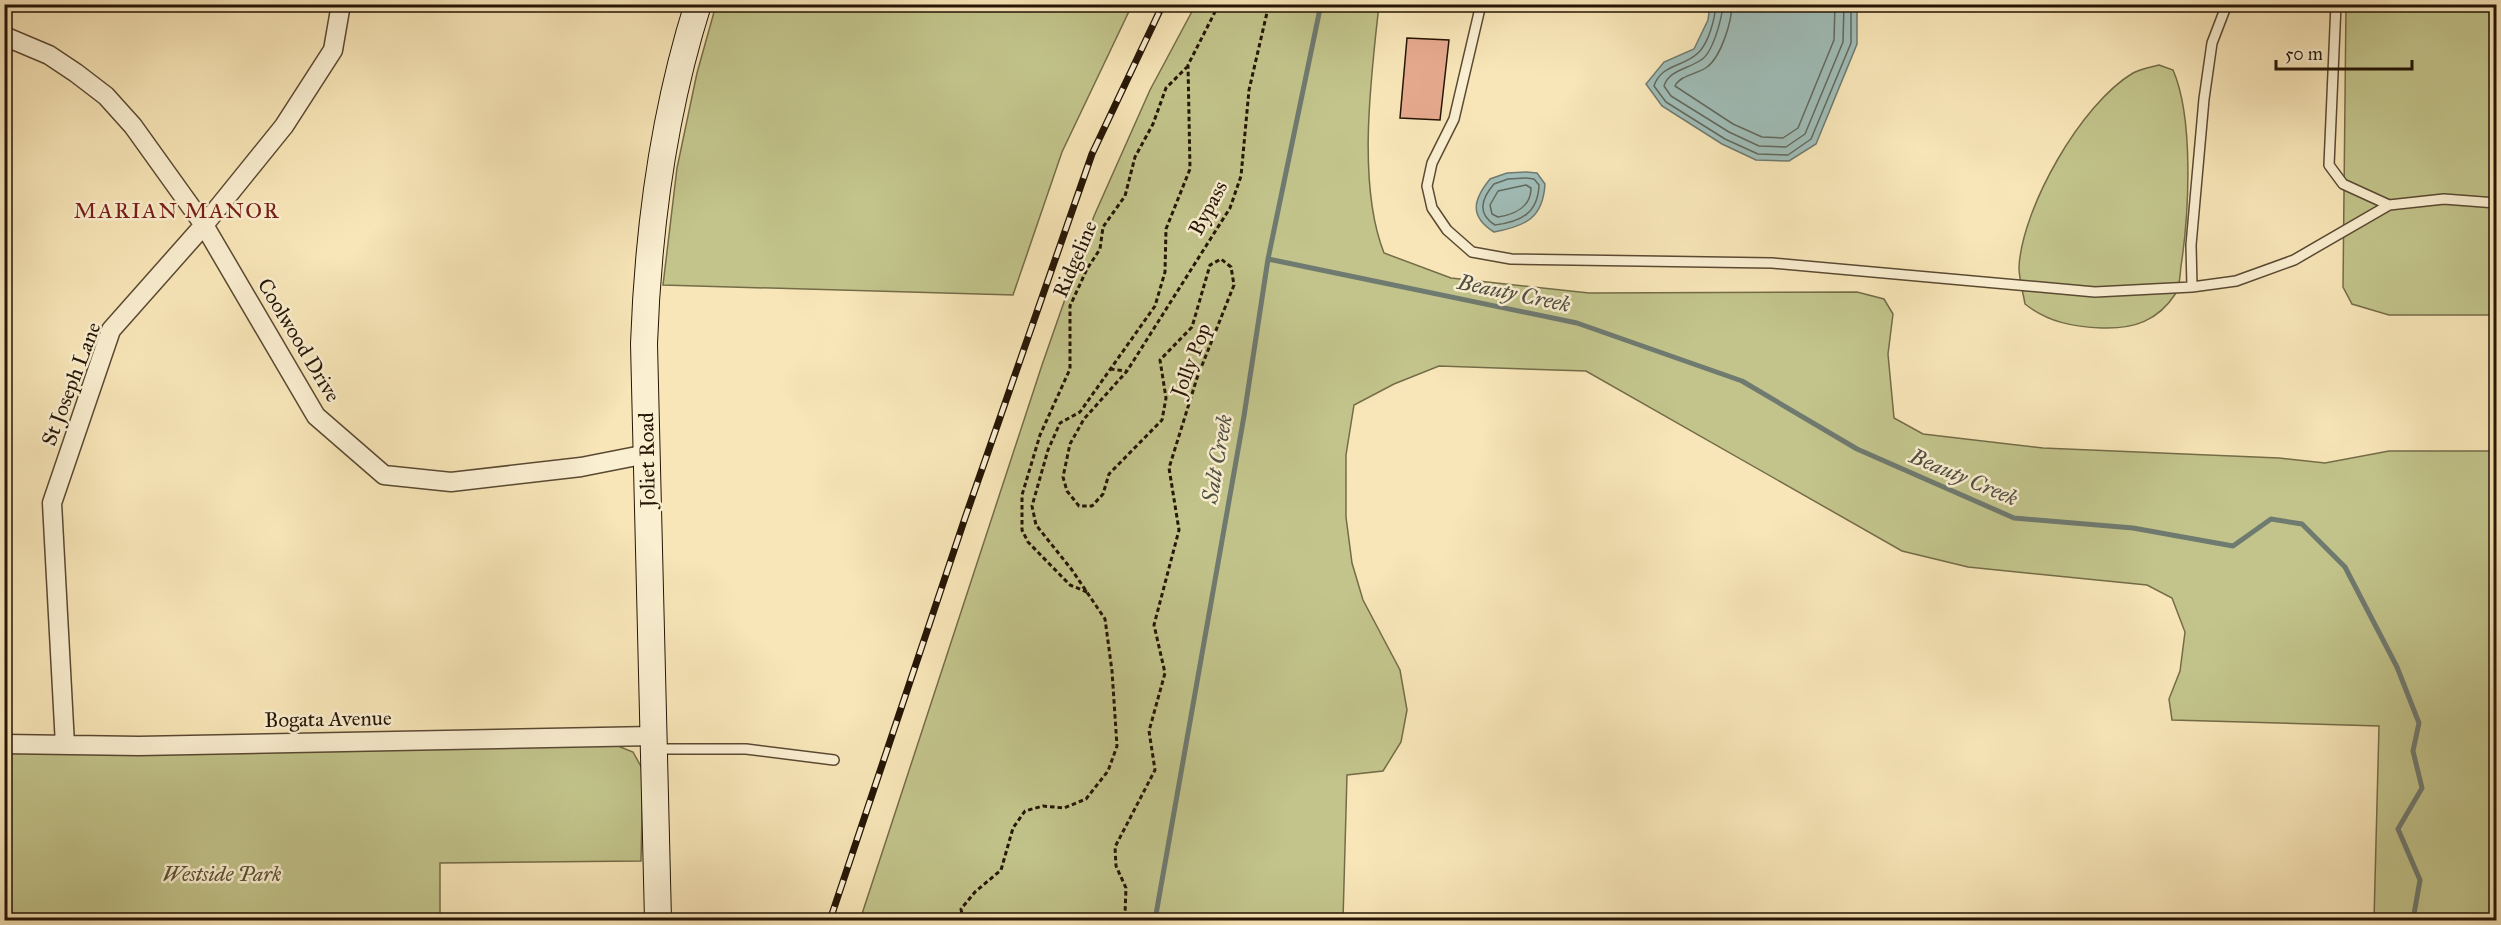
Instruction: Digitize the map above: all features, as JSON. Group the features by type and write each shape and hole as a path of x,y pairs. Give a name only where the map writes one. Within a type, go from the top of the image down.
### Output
{"main road":[{"name":"Joliet Road","path":"658,921 644,344 647,263 658,171 673,96 698,4"}],"street":[{"name":"St Joseph Lane","path":"64,745 52,503 111,330 204,225 284,126 333,50 341,4"},
{"name":"Coolwood Drive","path":"4,36 49,55 106,96 134,126 204,225 316,416 384,475 451,482 581,467 647,454"},
{"name":"Bogata Avenue","path":"4,744 653,742"}],"lane":[{"path":"1481,4 1454,119 1432,163 1427,186 1432,208 1447,230 1473,252 1512,259 1772,263 2095,292 2192,287 2236,281 2295,260 2389,205 2444,199 2496,203"},
{"path":"2192,287 2191,244 2204,99 2212,43 2227,4"},
{"path":"2336,4 2329,165 2343,184 2389,205"},
{"path":"653,742 746,749 834,760"}],"path":[{"path":"963,921 962,909 975,892 1001,870 1013,828 1025,811 1043,806 1064,808 1086,799 1108,771 1117,746 1112,671 1105,619 1036,525 1032,506 1048,450 1060,423 1080,412 1155,306 1165,272 1166,229 1190,169 1188,65 1219,4"},
{"name":"Bypass","path":"1127,371 1230,208 1241,176 1249,90 1269,4"},
{"name":"Ridgeline","path":"1087,592 1070,585 1028,542 1022,530 1022,495 1040,435 1070,369 1070,306 1087,269 1100,249 1103,227 1125,196 1135,157 1153,124 1166,88 1188,65"},
{"name":"Jolly Pop","path":"1115,921 1125,914 1126,888 1116,866 1115,847 1155,770 1149,730 1166,674 1154,625 1179,530 1169,468 1197,378 1234,285 1231,267 1221,259 1210,265 1192,327 1160,360 1166,398 1162,420 1109,474 1103,494 1092,506 1079,506 1067,491 1063,477 1070,444 1084,419 1127,371"},
{"path":"1110,369 1127,371"}],"green space":[{"path":"716,4 1132,5 1062,152 1013,295 663,285 677,168 697,73"},
{"path":"1196,4 1379,5 1368,130 1368,164 1376,226 1384,253 1451,278 1589,293 1857,292 1884,299 1893,314 1888,354 1894,418 1923,434 2043,448 2279,458 2325,463 2389,451 2496,451 2496,920 2374,920 2379,726 2172,720 2169,699 2180,671 2185,632 2172,598 2147,585 1968,567 1902,551 1586,371 1439,366 1394,384 1354,405 1346,455 1346,517 1352,563 1363,600 1400,670 1407,710 1401,742 1383,771 1347,775 1343,920 860,920 1042,365 1094,216 1150,90"},
{"path":"2346,5 2496,5 2496,315 2389,315 2352,304 2343,287"},
{"path":"2159,65 2173,70 2180,90 2187,139 2188,194 2180,280 2176,293 2169,303 2153,317 2135,325 2102,328 2052,319 2025,304 2020,281 2019,267 2023,243 2031,216 2058,160 2075,132 2094,108 2113,88 2133,73"},
{"name":"Westside Park","path":"618,746 633,752 643,770 641,861 440,863 440,920 5,920 4,747"}],"water":[{"path":"1710,5 1857,5 1857,44 1816,144 1789,161 1756,160 1722,144 1662,106 1646,84 1664,62 1694,49 1708,20"},
{"path":"1507,173 1537,173 1545,184 1541,205 1536,213 1524,223 1494,232 1480,220 1477,214 1476,207 1480,194 1490,179"}],"building":[{"path":"1407,38 1449,40 1440,120 1400,118"}],"waterway":[{"name":"Salt Creek","path":"1155,920 1244,416 1268,259 1321,4"},
{"name":"Beauty Creek","path":"1268,259 1577,323 1742,381 1857,449 2014,518 2133,528 2233,546 2271,519 2302,524 2345,567 2397,667 2419,723 2413,751 2422,788 2398,829 2420,880 2413,920"}],"railway":[{"path":"830,920 965,518 1092,154 1163,4"}],"district":[{"name":"MARIAN MANOR","path":"177,210"}]}
